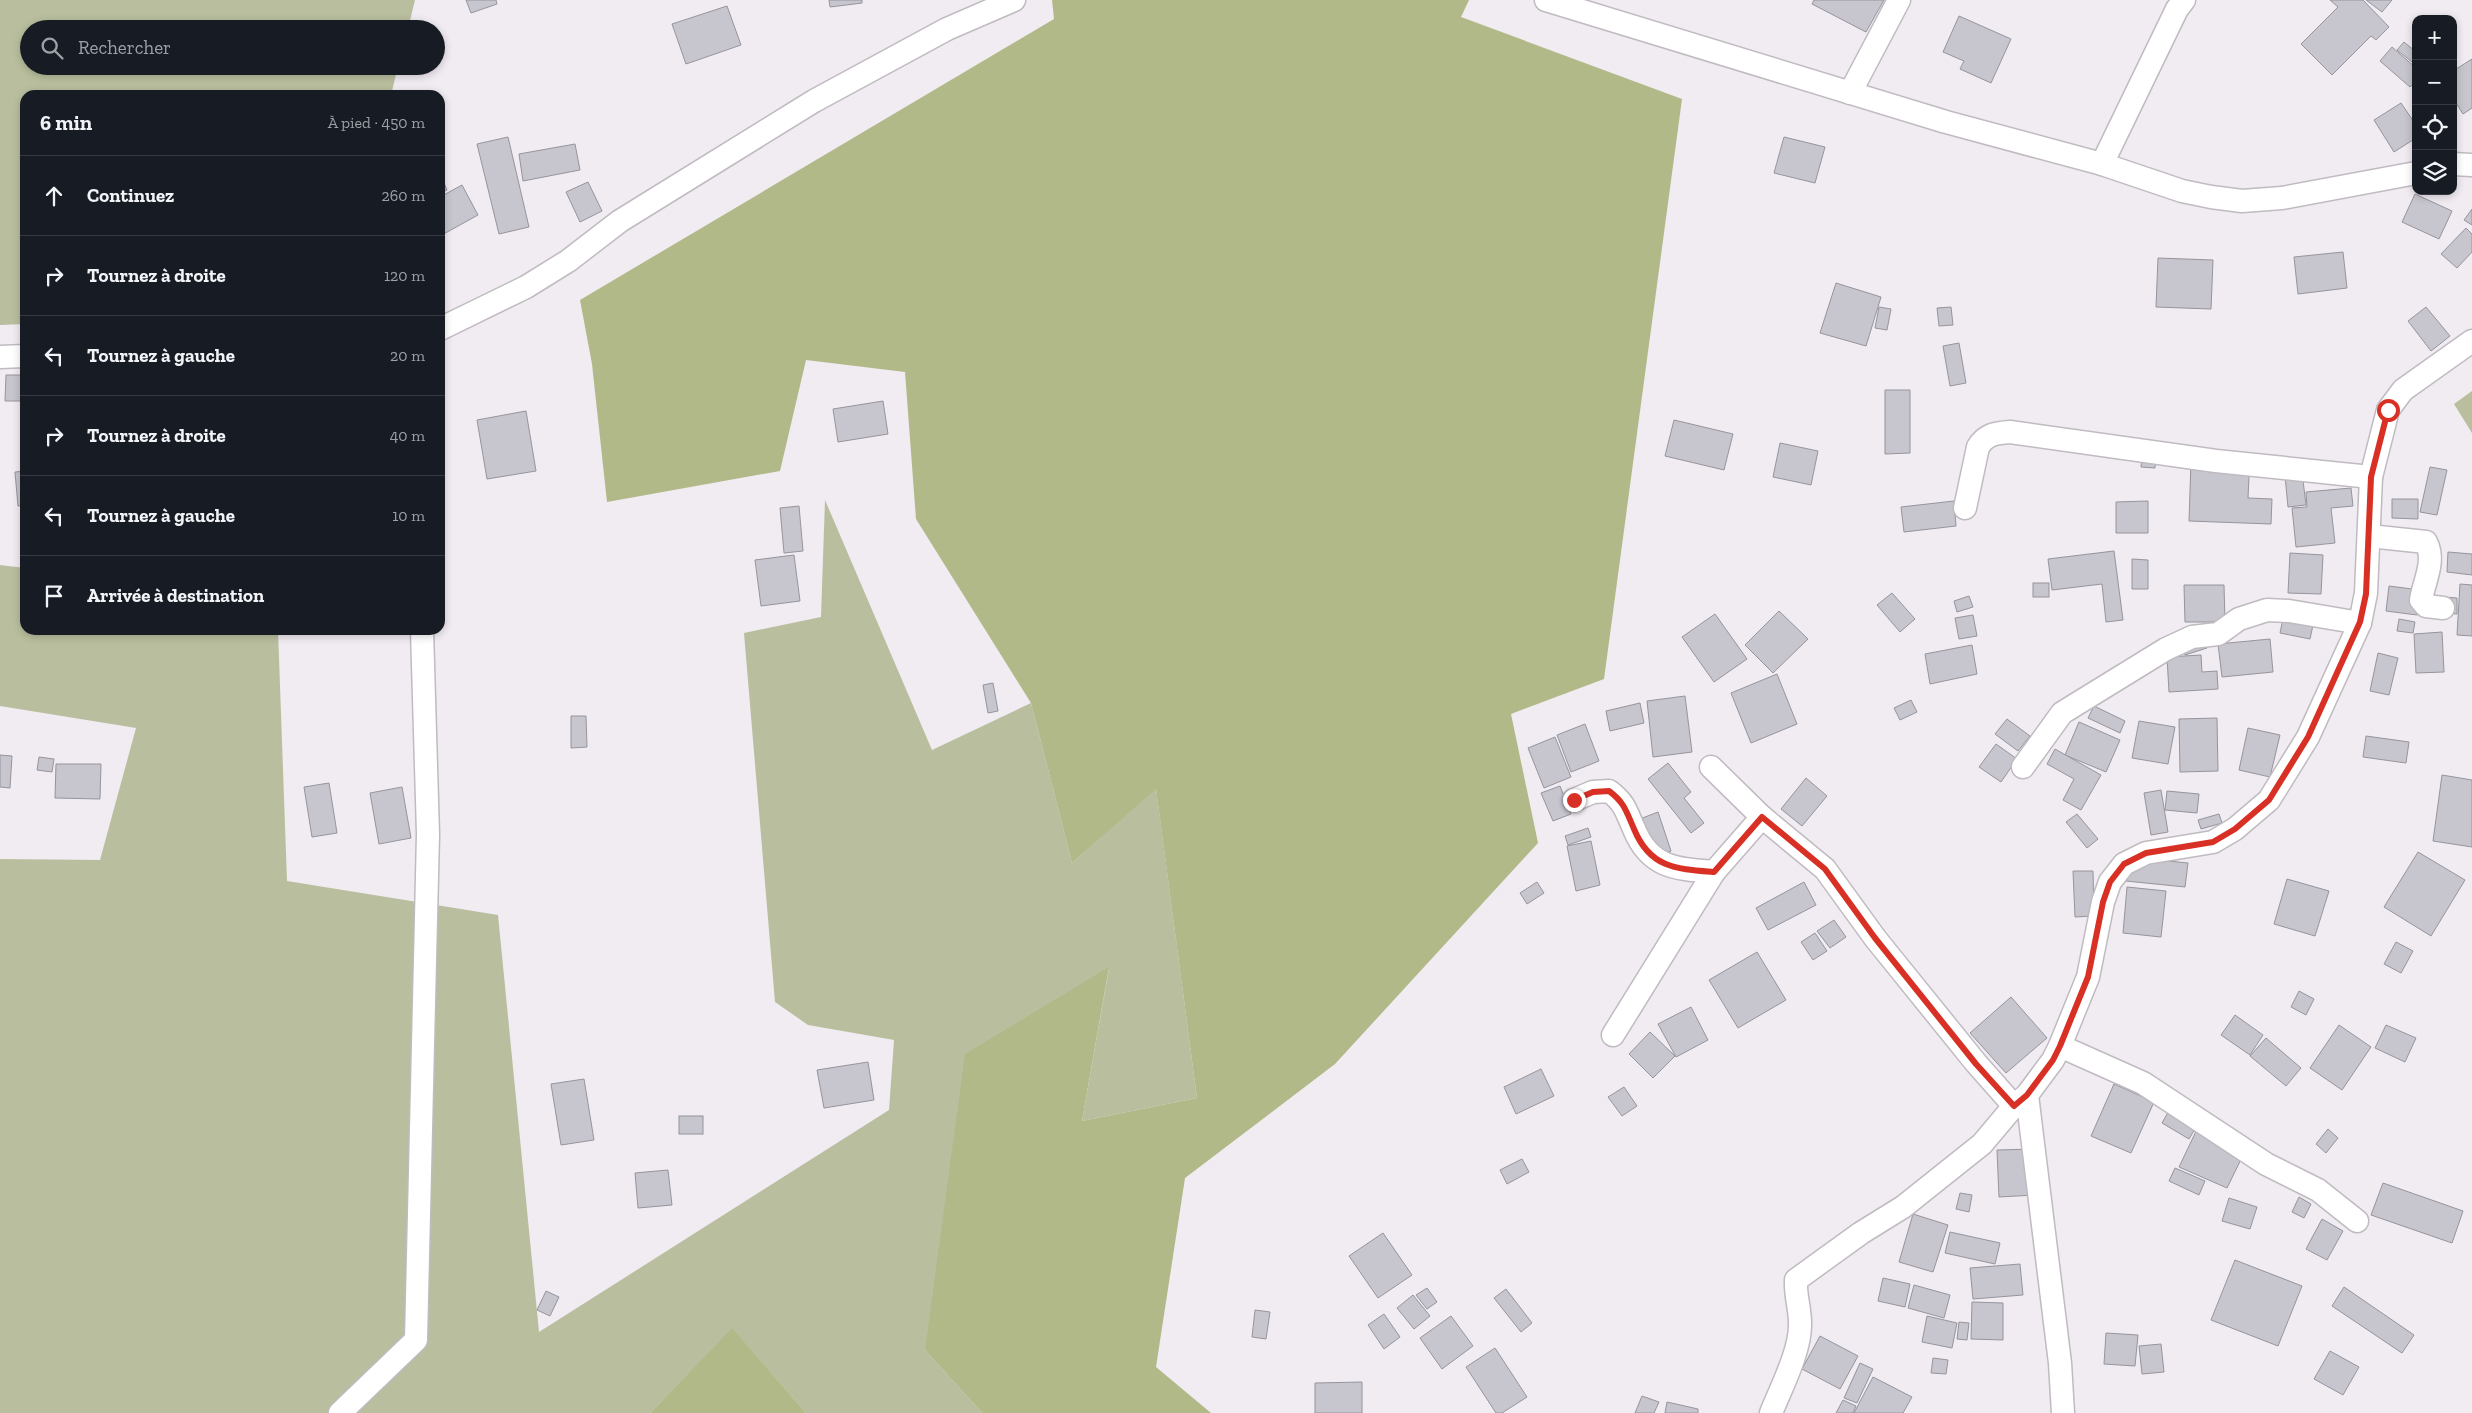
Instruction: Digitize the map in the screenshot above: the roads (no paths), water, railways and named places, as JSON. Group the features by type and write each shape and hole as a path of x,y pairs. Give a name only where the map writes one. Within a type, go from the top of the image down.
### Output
{"street":[{"path":"445,327 526,287 560,266 620,221 814,101 946,29 1014,0"},
{"path":"1546,0 1850,93 2102,164 2182,190 2242,201 2319,192 2412,174"},
{"path":"1850,93 1899,0"},
{"path":"2102,164 2177,9 2184,0"},
{"path":"2457,164 2472,166"},
{"path":"1771,1413 1795,1352 1800,1324 1795,1292 1796,1280 1860,1233 1903,1207 1982,1144 2053,1060 2088,977 2103,902 2110,882 2124,864 2146,853 2213,842 2235,829 2269,800 2308,737 2360,622 2366,594 2371,477 2388,410 2403,390 2472,341"},
{"path":"0,357 20,356"},
{"path":"1965,508 1978,447 1982,439 1993,434 2010,432 2216,460 2371,477"},
{"path":"2369,536 2426,542 2431,551 2421,600 2426,606 2443,608"},
{"path":"2023,767 2062,714 2166,649 2192,637 2218,634 2239,619 2267,610 2289,611 2360,622"},
{"path":"340,1413 416,1340 428,834 422,635"},
{"path":"1711,767 1762,817 1825,869 1875,938 1976,1064 2020,1101 2060,1363 2063,1413"},
{"path":"1574,800 1593,792 1609,791 1622,800 1639,840 1660,864 1714,872"},
{"path":"1613,1035 1714,872 1762,817"},
{"path":"2060,1046 2143,1083 2266,1164 2318,1190 2357,1221"}]}
